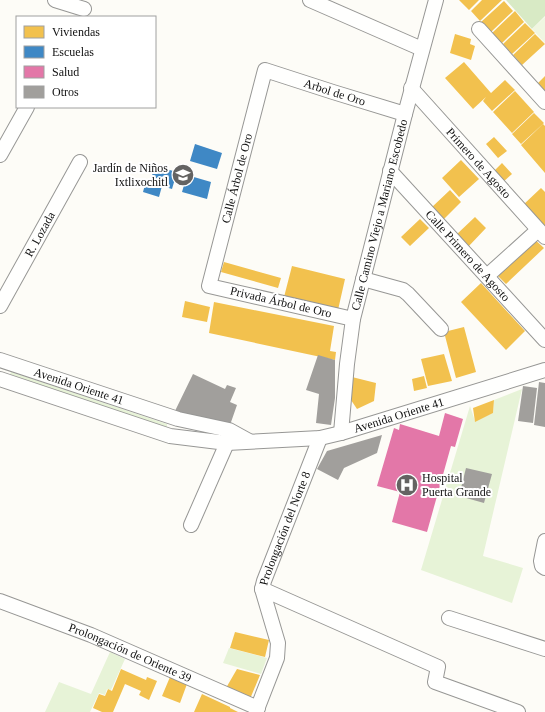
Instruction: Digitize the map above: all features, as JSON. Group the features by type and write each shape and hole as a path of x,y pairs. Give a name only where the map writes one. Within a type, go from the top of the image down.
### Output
{"street":[{"path":"55,0 84,9"},
{"path":"310,0 422,49"},
{"name":"Calle Camino Viejo a Mariano Escobedo","path":"341,433 347,364 353,319 411,88 436,0"},
{"path":"479,29 545,102"},
{"name":"Arbol de Oro","path":"265,70 405,114"},
{"name":"Calle Árbol de Oro","path":"209,286 265,70"},
{"name":"Primero de Agosto","path":"411,88 542,233"},
{"path":"0,155 26,108"},
{"name":"R. Lozada","path":"0,306 80,162"},
{"name":"Calle Primero de Agosto","path":"390,171 545,340"},
{"path":"487,276 542,233"},
{"path":"363,279 403,290 441,329"},
{"name":"Privada Árbol de Oro","path":"209,286 353,319"},
{"name":"Avenida Oriente 41","path":"0,360 178,420 248,441 320,438 341,433 545,370"},
{"name":"Avenida Oriente 41","path":"0,379 170,436 228,436"},
{"path":"191,525 228,436"},
{"name":"Prolongación del Norte 8","path":"257,710 277,658 278,643 262,589 276,546 320,438"},
{"path":"545,540 541,561 542,566 545,568"},
{"path":"262,589 438,667 435,682 518,712"},
{"name":"Prolongación de Oriente 39","path":"0,601 91,635 257,710"},
{"path":"449,618 545,649"}],"green space":[{"path":"506,0 545,0 545,16 532,29"},
{"path":"545,17 545,43 532,29"},
{"path":"11,372 167,424 167,427 97,405 10,374"},
{"path":"522,389 483,556 523,568 512,603 421,570 470,406 475,421 493,413 494,400"},
{"path":"229,648 267,658 261,674 223,663"},
{"path":"110,652 125,659 111,690 107,689 105,695 99,693 90,712 45,712 59,682 91,694"}],"building: Viviendas":[{"path":"459,0 479,0 469,10"},
{"path":"482,0 502,0 480,21 471,11"},
{"path":"504,1 513,11 491,32 481,22"},
{"path":"515,11 524,22 502,43 492,33"},
{"path":"525,23 535,33 512,54 503,44"},
{"path":"455,34 471,39 470,44 475,46 471,60 450,53"},
{"path":"535,34 545,44 522,65 513,55"},
{"path":"464,62 491,93 505,80 515,90 492,111 483,101 486,97 473,109 445,78"},
{"path":"545,76 545,91 538,83"},
{"path":"515,91 534,112 512,133 493,112"},
{"path":"534,113 544,123 521,144 512,134"},
{"path":"543,124 545,126 545,173 521,145"},
{"path":"494,137 507,151 498,158 486,144"},
{"path":"461,160 479,179 459,197 442,178"},
{"path":"502,163 512,174 502,183 492,173"},
{"path":"541,188 545,192 545,229 523,205"},
{"path":"450,190 461,202 443,220 431,208"},
{"path":"475,217 486,228 468,247 456,235"},
{"path":"420,219 429,228 410,246 401,237"},
{"path":"532,237 544,248 506,284 495,273"},
{"path":"224,262 281,278 278,288 221,272"},
{"path":"292,266 345,279 338,310 284,297"},
{"path":"481,283 525,331 506,350 461,302"},
{"path":"185,301 210,307 207,322 182,317"},
{"path":"214,302 334,326 330,351 336,352 335,360 209,333"},
{"path":"464,327 476,372 456,378 444,332"},
{"path":"444,354 452,381 428,386 421,359"},
{"path":"424,376 427,388 414,391 412,379"},
{"path":"352,377 376,383 374,401 357,409 349,397"},
{"path":"494,400 493,413 475,422 473,408"},
{"path":"235,632 269,640 265,657 230,648"},
{"path":"121,669 146,680 147,677 157,681 149,700 139,695 141,691 125,684 113,712 102,712 93,708 99,694 105,696 108,689 112,691"},
{"path":"237,669 260,675 250,699 226,688"},
{"path":"170,677 187,684 180,703 162,696"},
{"path":"202,694 230,707 238,712 194,712"}],"building: Escuelas":[{"path":"195,144 222,153 217,169 190,161"},
{"path":"155,166 177,172 172,189 162,186 159,197 143,192 146,181 150,182"},
{"path":"187,175 211,182 207,199 182,192"}],"building: Salud":[{"path":"445,413 463,419 455,447 451,446 427,532 392,522 400,492 377,486 394,428 399,430 400,424 439,436"}],"building: Otros":[{"path":"318,355 335,360 335,398 331,425 316,423 319,394 306,390"},
{"path":"193,374 225,389 227,385 236,388 230,402 237,405 230,425 213,419 213,421 175,411"},
{"path":"539,382 545,383 545,427 534,425"},
{"path":"523,386 537,388 533,423 518,421"},
{"path":"382,435 377,453 344,468 338,480 317,469 327,451"},
{"path":"466,468 492,474 484,503 459,496"}],"place":[{"name":"Jardín de Niños Ixtlixochitl","path":"183,175"},
{"name":"Hospital Puerta Grande","path":"407,485"}]}
